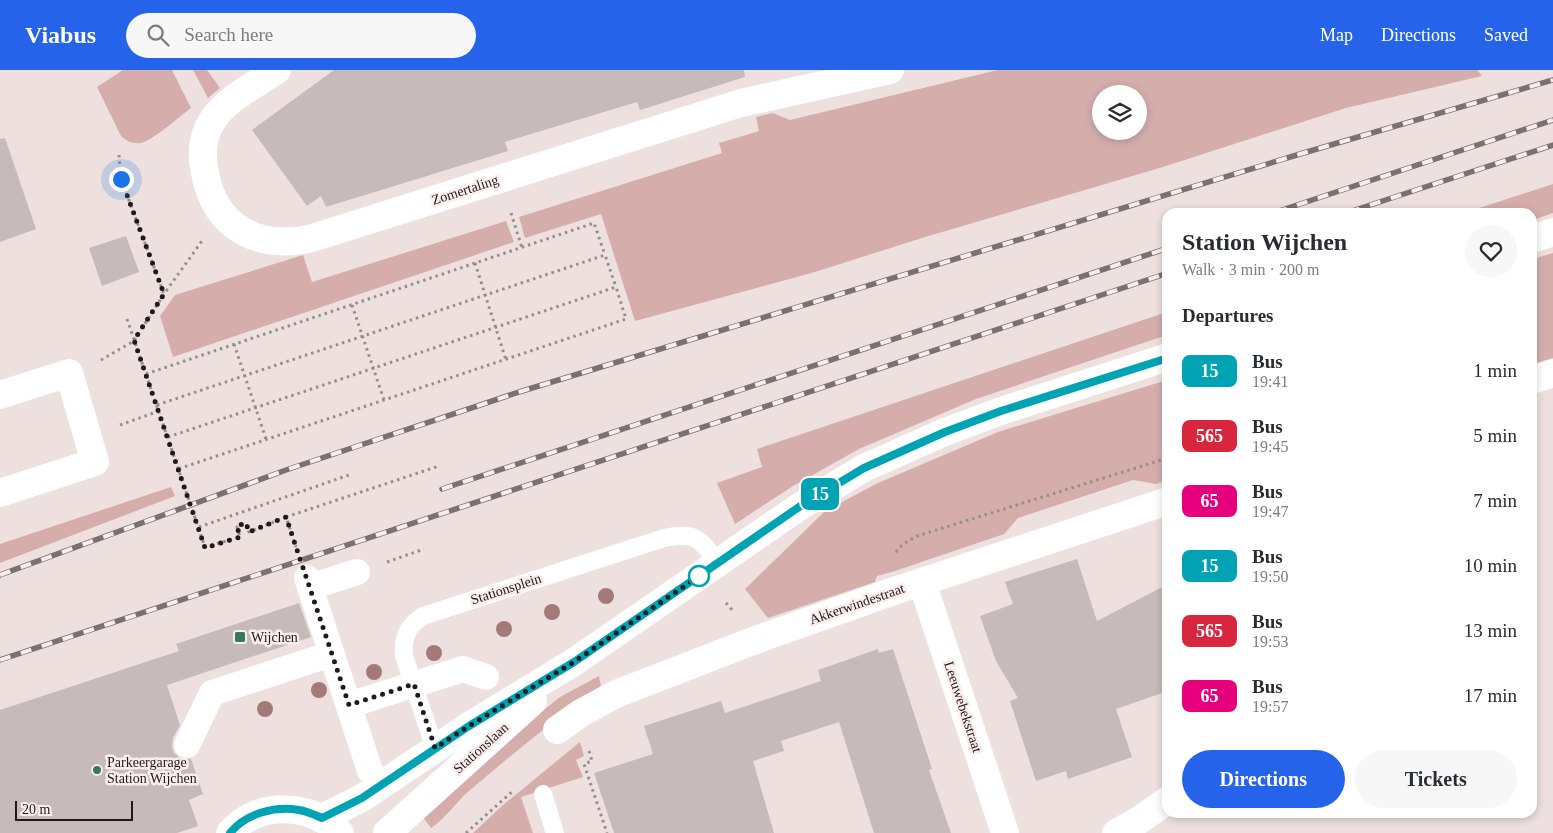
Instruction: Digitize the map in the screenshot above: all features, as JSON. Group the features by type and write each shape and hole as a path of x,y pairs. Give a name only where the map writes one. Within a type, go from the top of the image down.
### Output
{"street":[{"name":"Zomertaling","path":"277,70 226,104 212,121 204,138 202,157 210,193 221,214 231,225 244,233 277,242 295,242 309,239 741,104 890,70"},
{"path":"1537,237 1553,232"},
{"name":"Stationslaan","path":"331,825 362,798 435,748 574,662 812,499 864,468 945,432 1001,411 1162,360"},
{"path":"0,395 69,373 95,462 0,493"},
{"path":"1537,378 1553,373"},
{"name":"Akkerwindestraat","path":"567,723 616,694 750,642 891,592 1162,503"},
{"path":"357,572 308,583 370,771 375,777"},
{"name":"Leeuwebekstraat","path":"922,582 1005,833"},
{"path":"187,745 212,693 332,654"},
{"name":"Stationslaan","path":"388,833 574,662"},
{"path":"349,705 463,669 486,677"},
{"path":"1116,833 1162,804"},
{"path":"230,833 234,828 254,815 276,809 300,810 331,825"}],"lane":[{"name":"Stationsplein","path":"435,748 404,656 403,645 409,628 423,616 664,538 686,535 694,537 706,547 718,562"},
{"path":"543,794 555,833"}],"path":[{"path":"119,155 121,179 164,294"},
{"path":"134,340 221,214"},
{"path":"146,374 594,223 605,255 626,319 178,469"},
{"path":"157,405 605,255"},
{"path":"475,263 506,360"},
{"path":"168,438 616,288"},
{"path":"352,304 384,400"},
{"path":"127,319 205,548 240,537 237,526 246,523 249,532 286,517 440,466"},
{"path":"234,344 266,439"},
{"path":"117,426 159,411"},
{"path":"891,592 886,573 891,559 903,544 917,536 1162,460"},
{"path":"199,526 348,475"},
{"path":"286,517 308,583"},
{"path":"567,723 592,761 584,764 607,833"}],"shaded area":[{"path":"123,70 172,70 191,108 146,141 132,143 126,140 121,136 97,87"},
{"path":"193,70 207,70 220,88 208,98"},
{"path":"998,70 1477,70 1482,76 1346,108 1163,167 925,237 815,272 635,321 601,214 525,238 519,217 722,153 719,143 759,131 756,117 773,113 790,120"},
{"path":"1553,184 1553,213 1537,219 1537,208 1479,208"},
{"path":"506,221 514,242 173,357 160,316 175,295 303,255 312,282"},
{"path":"1553,253 1553,358 1537,363 1537,258"},
{"path":"1162,314 1162,337 976,399 859,449 793,486 735,524 717,483 762,467 757,449"},
{"path":"1162,382 1162,482 1156,484 1133,480 1018,518 1004,534 877,576 875,582 768,618 745,589 825,511 878,483 998,432"},
{"path":"171,487 175,496 0,563 0,544"},
{"path":"599,676 601,686 501,764 464,795 431,828 422,816 519,730 560,697"},
{"path":"580,742 584,756 576,760 583,777 521,797 533,833 473,833 503,805"}],"building":[{"path":"334,70 744,70 745,77 640,110 637,102 505,142 508,151 326,207 321,196 307,206 252,130"},
{"path":"5,138 36,229 0,242 0,139"},
{"path":"126,236 139,272 102,286 89,248"},
{"path":"1077,559 1097,621 1162,587 1162,693 1116,709 1132,757 1068,779 1066,771 1036,781 1010,701 1018,698 996,661 980,616 1013,604 1005,582"},
{"name":"Parkeergarage Station Wijchen","path":"299,603 311,637 167,685 180,725 173,738 172,747 174,753 180,758 191,759 203,794 189,800 198,826 177,833 0,833 0,710 179,651 176,644"},
{"path":"878,649 879,653 893,649 932,769 929,770 951,833 874,833 839,722 781,741 784,751 753,761 774,833 614,833 594,773 653,754 644,726 721,701 725,713 821,681 818,670"}],"railway":[{"path":"0,575 286,470 519,392 1300,154 1553,80"},
{"path":"1288,208 1553,120"},
{"path":"1361,208 1553,145"},
{"path":"442,489 1162,250"},
{"path":"0,660 1162,275"}],"bus line":[{"name":"15","path":"230,833 234,828 254,815 276,809 300,810 322,818 362,798 469,726 574,662 799,507 864,468 945,432 1001,411 1162,360"}],"place":[{"name":"Wijchen","path":"240,637"},
{"name":"Parkeergarage Station Wijchen","path":"97,770"}],"route":[{"path":"121,179 164,294 134,340 205,548 240,537 237,526 246,523 249,532 286,517 349,705 414,684 435,748 574,662 702,574 699,576"}]}
